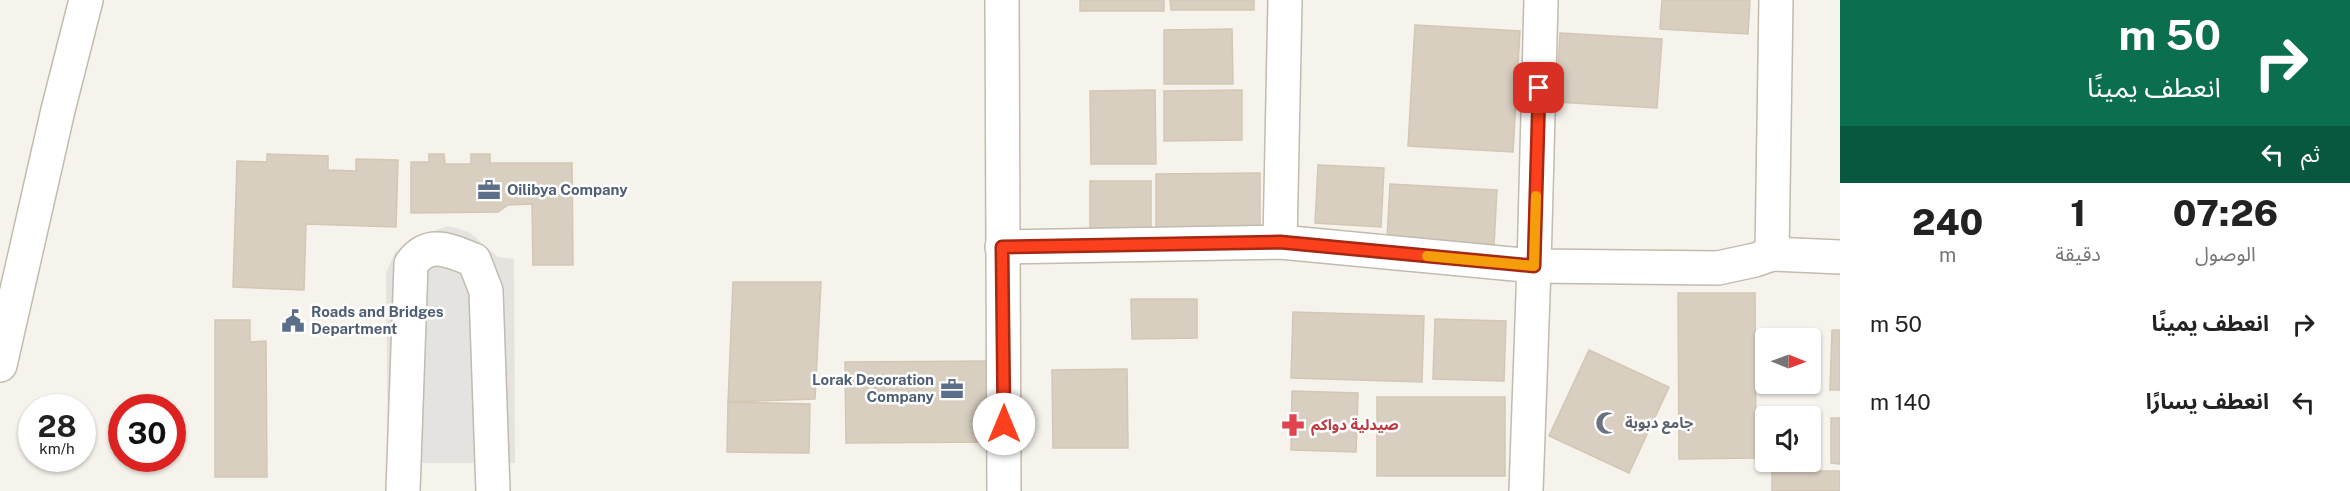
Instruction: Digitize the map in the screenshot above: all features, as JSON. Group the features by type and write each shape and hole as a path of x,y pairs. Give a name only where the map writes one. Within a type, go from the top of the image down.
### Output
{"street":[{"path":"0,365 57,110 86,0"},
{"path":"1002,0 1004,491"},
{"path":"1280,242 1285,0"},
{"path":"1526,491 1541,0"},
{"path":"1772,254 1776,0"},
{"path":"1002,247 1280,242 1534,266 1718,268 1755,261 1772,254 1840,256"},
{"path":"404,491 411,264 418,254 441,247 474,260 486,291 493,491"}],"shaded area":[{"path":"448,226 469,232 498,257 514,259 515,463 388,463 386,273 395,253 409,240"}],"building":[{"path":"1080,0 1164,0 1164,11 1080,11"},
{"path":"1170,0 1254,0 1254,10 1171,10"},
{"path":"1662,0 1750,0 1748,34 1660,29"},
{"path":"1415,25 1520,31 1513,152 1408,146"},
{"path":"1232,29 1233,84 1164,84 1164,30"},
{"path":"1560,33 1662,39 1657,108 1556,102"},
{"path":"1155,90 1156,164 1091,164 1090,91"},
{"path":"1242,90 1242,140 1164,141 1164,91"},
{"path":"267,154 328,156 328,170 356,171 356,159 398,160 396,227 306,224 304,290 233,287 237,161 267,162"},
{"path":"429,154 444,154 445,164 471,164 471,154 490,154 490,163 572,163 573,265 533,265 532,204 508,205 498,212 411,213 411,162 429,162"},
{"path":"1318,165 1384,168 1381,227 1315,223"},
{"path":"1260,173 1260,231 1156,232 1156,174"},
{"path":"1090,181 1151,181 1151,232 1090,232"},
{"path":"1390,184 1497,190 1494,245 1387,238"},
{"path":"733,282 821,282 815,399 728,402"},
{"path":"1678,293 1755,293 1755,458 1679,459"},
{"path":"1131,299 1197,299 1197,338 1132,339"},
{"path":"1293,312 1424,316 1422,382 1291,378"},
{"path":"1435,319 1506,321 1504,381 1433,379"},
{"path":"215,320 250,320 250,342 266,341 267,477 215,477"},
{"path":"1832,330 1840,330 1840,390 1830,390"},
{"path":"1589,350 1669,387 1629,473 1549,436"},
{"path":"994,361 994,442 846,443 845,362"},
{"path":"1127,369 1128,448 1053,448 1052,370"},
{"path":"1292,391 1358,393 1356,452 1291,450"},
{"path":"1377,397 1505,397 1505,476 1377,476"},
{"path":"728,402 810,404 809,453 727,452"},
{"path":"1831,418 1840,418 1840,464 1831,463"},
{"path":"1840,471 1840,491 1772,491 1772,472"}],"slow traffic":[{"path":"1427,256 1534,266 1536,196"}],"place":[{"name":"Oilibya Company","path":"489,190"},
{"name":"Roads and Bridges Department","path":"293,321"},
{"name":"Lorak Decoration Company","path":"952,389"},
{"name":"جامع دبوبة","path":"1607,423"},
{"name":"صيدلية دواكم","path":"1293,425"}],"route":[{"path":"1004,424 1002,247 1280,242 1534,266 1539,88"}]}
